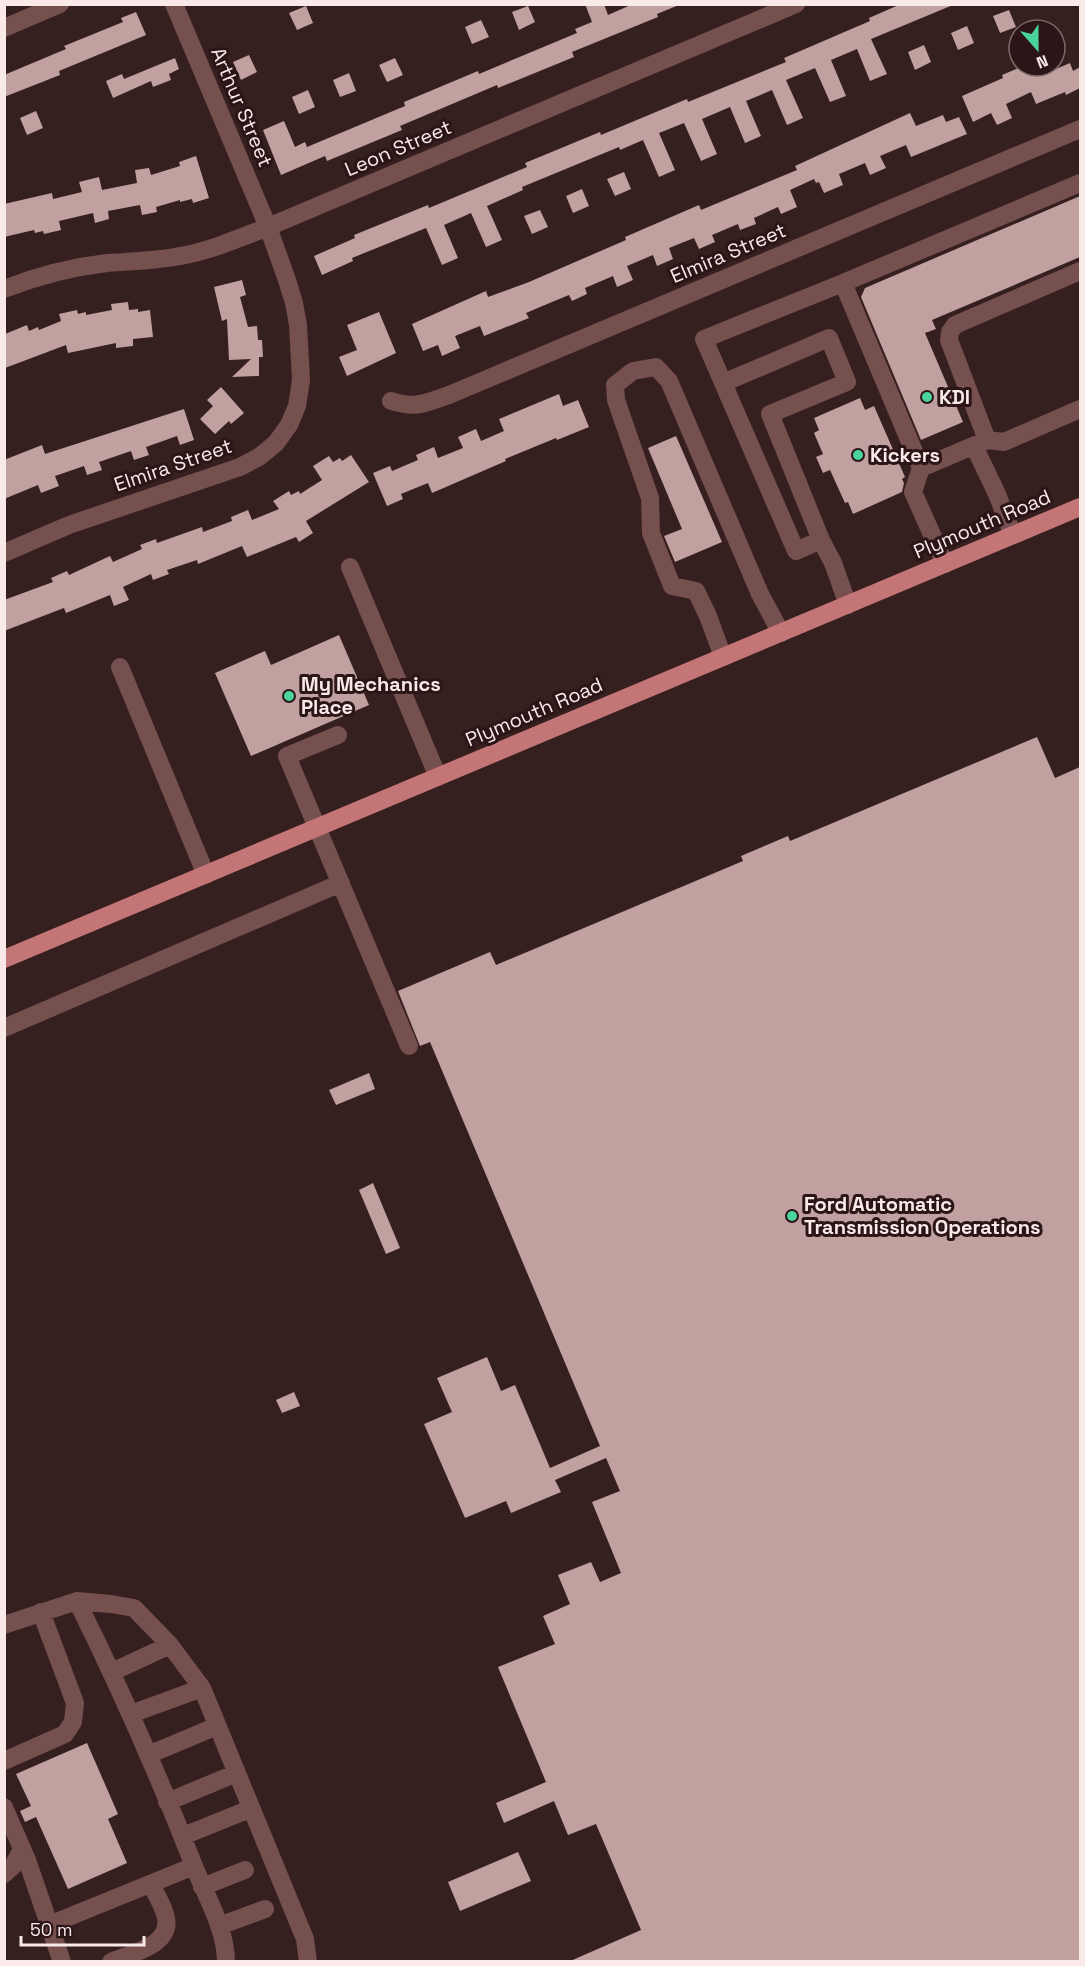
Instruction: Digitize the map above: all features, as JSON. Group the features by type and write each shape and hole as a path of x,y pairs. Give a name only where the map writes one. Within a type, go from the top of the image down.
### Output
{"main road":[{"name":"Plymouth Road","path":"4,959 1080,507"}],"street":[{"path":"4,28 60,4"},
{"name":"Arthur Street","path":"174,4 268,227"},
{"name":"Leon Street","path":"4,289 51,273 83,266 184,256 213,248 268,227 796,4"},
{"name":"Elmira Street","path":"391,401 408,406 418,405 449,395 1080,129"},
{"path":"821,540 796,551 704,339 1080,183"},
{"name":"Elmira Street","path":"4,553 69,525 240,467 259,457 276,443 289,426 297,405 301,380 294,303 268,227"},
{"path":"1013,536 980,443 949,340 950,332 955,325 1080,271"},
{"path":"843,283 921,468 913,492 945,564"},
{"path":"723,383 829,338 847,382 770,414 821,540 833,563 848,605"},
{"path":"723,657 696,591 672,586 651,533 650,498 616,400 615,385 633,371 656,367 669,381 760,594 781,633"},
{"path":"921,468 980,443 1004,442 1080,409"},
{"path":"350,567 438,777"},
{"path":"120,667 207,874"},
{"path":"338,735 287,756 409,1046"},
{"path":"4,1028 341,883"},
{"path":"77,1601 131,1714 183,1836 219,1926 226,1948 226,1962"},
{"path":"4,1625 77,1601 134,1608 170,1645 202,1688 305,1940 308,1962"},
{"path":"4,1761 65,1734 73,1722 75,1703 41,1612"},
{"path":"112,1672 170,1645"},
{"path":"131,1714 202,1688"},
{"path":"148,1755 217,1726"},
{"path":"167,1802 237,1773"},
{"path":"4,1807 22,1849 62,1962"},
{"path":"183,1836 250,1809"},
{"path":"4,1874 13,1866 22,1849"},
{"path":"49,1925 194,1866"},
{"path":"202,1887 245,1870"},
{"path":"111,1962 150,1946 163,1938 167,1928 166,1915 151,1884"},
{"path":"219,1926 265,1909"}],"building":[{"path":"585,4 604,4 608,15 633,4 679,5 657,14 658,17 572,52 574,57 498,88 497,85 400,126 402,130 327,161 325,156 281,175 263,130 284,121 295,147 305,142 307,147 405,106 404,102 577,33 575,29 592,22"},
{"path":"901,4 953,5 871,39 887,74 870,81 857,49 831,60 846,96 830,102 815,68 786,80 803,118 787,125 772,90 746,101 761,136 745,143 730,107 702,119 717,154 701,161 684,123 659,133 675,170 659,177 643,140 620,150 619,147 522,187 523,190 487,206 502,240 486,247 471,213 444,225 458,258 442,265 426,228 352,258 353,261 322,275 314,256 355,238 354,235 428,205 429,208 527,167 525,163 600,132 601,135 687,99 688,102 786,62 784,58 870,21 869,18"},
{"path":"306,6 313,23 297,30 289,13"},
{"path":"528,6 535,22 519,30 512,12"},
{"path":"1009,10 1012,18 1007,18 1007,30 1000,33 993,16"},
{"path":"136,12 146,35 59,71 60,75 4,97 4,75 66,49 64,46 123,22 121,18"},
{"path":"481,20 489,37 472,44 465,27"},
{"path":"967,26 974,43 958,50 951,33"},
{"path":"924,45 931,62 915,70 908,52"},
{"path":"249,55 257,72 241,80 233,62"},
{"path":"175,58 179,69 169,74 171,80 153,87 151,81 113,98 106,81 122,74 124,79"},
{"path":"395,58 403,75 387,82 379,65"},
{"path":"1070,63 1073,71 1080,67 1080,88 1036,104 1031,92 1006,104 1012,118 997,125 991,113 973,122 962,96 1003,78 1002,75 1007,73 1007,78 1067,78 1067,64"},
{"path":"349,73 356,91 340,97 333,80"},
{"path":"308,90 315,107 299,114 292,97"},
{"path":"36,111 43,128 27,135 20,118"},
{"path":"910,113 916,126 943,115 946,122 959,117 967,134 911,157 906,145 880,156 886,168 870,175 865,163 839,174 843,185 824,193 819,182 816,183 814,179 790,190 797,207 781,214 778,207 754,218 756,224 740,230 738,224 712,235 715,242 699,249 694,238 669,248 673,259 657,266 653,255 627,266 633,280 617,287 613,276 585,288 587,294 572,301 569,295 526,313 529,318 484,336 480,326 455,336 460,348 442,356 438,345 423,351 412,324 486,291 488,297 529,282 699,205 701,210 797,170 795,166"},
{"path":"196,156 209,198 193,203 192,199 180,202 180,200 156,207 157,212 142,215 140,205 108,211 109,219 95,223 93,213 59,221 61,230 44,234 43,231 35,233 34,230 4,237 4,204 52,193 53,199 82,192 79,182 99,177 102,190 137,183 135,170 149,168 151,175 180,166 179,162"},
{"path":"624,172 631,189 615,196 607,179"},
{"path":"582,189 589,206 573,213 566,196"},
{"path":"1080,196 1080,257 932,320 936,329 925,333 963,422 921,440 861,297 865,288"},
{"path":"540,210 548,227 532,234 524,216"},
{"path":"242,280 246,295 240,297 248,327 257,326 258,340 262,340 263,357 259,357 259,376 232,377 251,359 229,360 227,319 222,321 214,287"},
{"path":"128,302 129,310 138,309 138,312 150,310 153,337 133,339 133,346 116,348 116,343 68,353 66,345 5,368 5,334 27,325 29,331 38,327 39,330 61,321 59,314 77,310 78,314 86,312 86,315 112,310 111,304"},
{"path":"379,312 396,353 347,376 339,357 357,350 347,325"},
{"path":"221,387 244,413 231,424 229,421 215,434 200,419 213,406 207,400"},
{"path":"559,394 563,406 578,400 589,427 505,459 506,461 432,493 428,483 401,494 403,499 387,506 373,473 390,466 392,471 418,460 416,455 434,447 438,458 463,448 458,437 476,429 481,441 504,431 499,419"},
{"name":"Kickers","path":"860,398 865,410 874,406 905,477 902,479 904,483 902,492 853,514 848,502 845,503 830,470 823,473 816,457 823,454 814,433 819,430 814,418"},
{"path":"184,409 194,440 180,445 177,436 146,447 149,455 134,460 131,451 99,462 102,470 87,475 84,466 55,476 59,486 41,493 38,485 4,499 4,460 42,445 45,454"},
{"path":"676,436 722,542 675,562 664,536 682,529 648,448"},
{"path":"351,455 369,482 306,521 313,533 299,542 296,537 247,557 242,546 198,564 197,560 167,570 169,574 153,580 151,574 123,587 129,600 114,606 110,595 66,613 64,608 4,631 4,600 53,582 51,578 67,571 69,575 110,556 113,562 142,549 140,545 156,539 157,543 202,527 203,532 232,521 231,517 248,510 252,520 279,509 273,501 289,491 291,495 299,491 300,494 322,480 313,466 329,456 333,462 340,458 342,461"},
{"path":"339,635 369,705 251,756 215,673 265,651 271,665"},
{"name":"Ford Automatic Transmission Operations","path":"1037,737 1055,778 1080,767 1080,1962 568,1962 641,1930 596,1824 568,1835 554,1801 504,1823 496,1803 546,1782 498,1667 555,1644 543,1616 570,1604 558,1575 591,1562 600,1582 621,1573 592,1502 620,1491 606,1458 555,1480 561,1492 511,1513 506,1501 465,1518 424,1424 452,1412 437,1378 487,1357 501,1391 515,1385 550,1468 600,1446 430,1042 420,1046 398,991 490,952 496,965 743,861 741,856 788,836 790,841"},
{"path":"369,1073 375,1089 336,1105 329,1090"},
{"path":"373,1183 400,1248 386,1254 359,1190"},
{"path":"294,1392 300,1406 282,1413 276,1400"},
{"path":"87,1743 118,1814 108,1819 127,1863 68,1889 36,1817 25,1822 20,1811 31,1806 16,1774"},
{"path":"518,1852 531,1881 460,1911 448,1882"}],"place":[{"name":"KDI","path":"927,397"},
{"name":"Kickers","path":"858,455"},
{"name":"My Mechanics Place","path":"289,696"},
{"name":"Ford Automatic Transmission Operations","path":"792,1216"}]}
